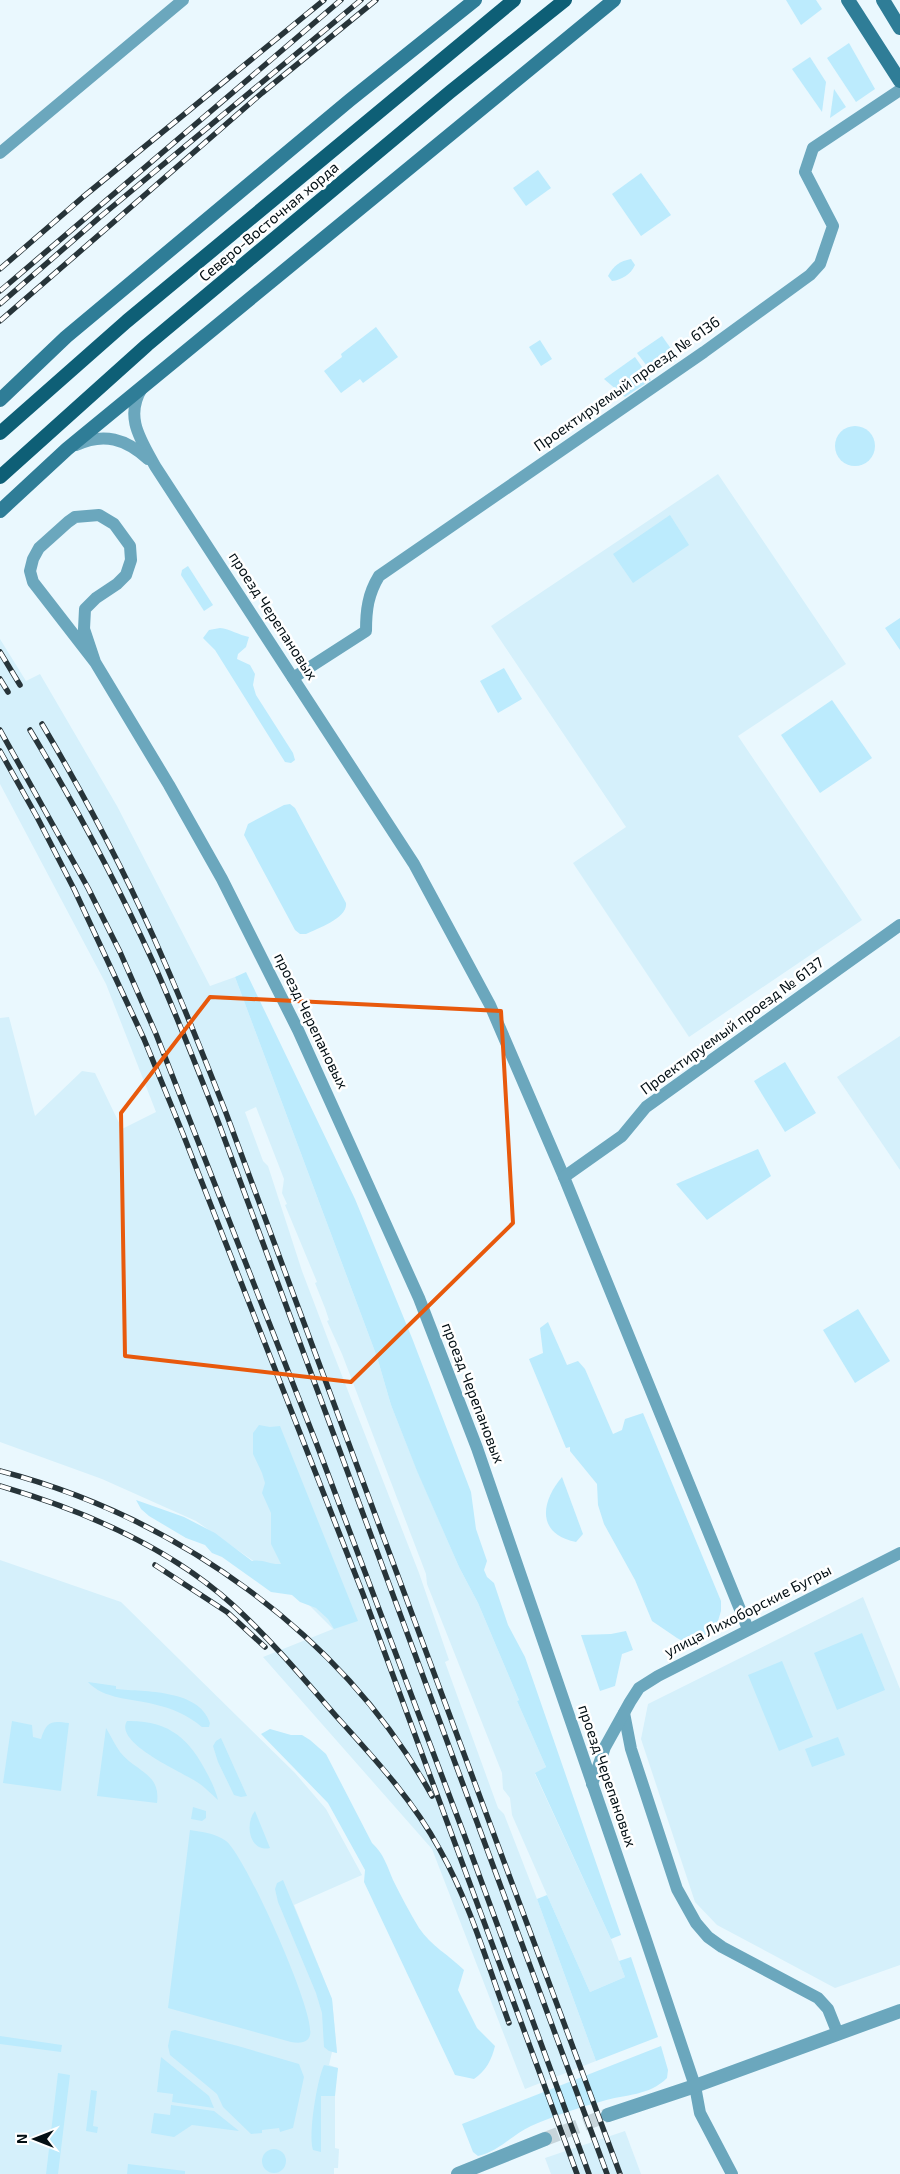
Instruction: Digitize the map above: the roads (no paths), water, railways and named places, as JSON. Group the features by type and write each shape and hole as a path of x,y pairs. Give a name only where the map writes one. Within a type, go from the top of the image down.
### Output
{"main road":[{"path":"0,400 66,337 350,100 476,0"},
{"name":"Северо-Восточная хорда","path":"0,433 135,315 431,67 514,0"},
{"name":"Северо-Восточная хорда","path":"0,477 148,345 450,92 565,0"},
{"path":"0,511 67,449 614,0"},
{"path":"848,0 900,81"},
{"path":"883,0 900,28"}],"street":[{"path":"0,153 183,0"},
{"name":"Проектируемый проезд № 6136","path":"293,678 366,631 366,610 370,591 379,576 704,352 810,275 820,264 833,226 805,172 813,148 900,90"},
{"name":"проезд Черепановых","path":"144,386 135,400 134,420 137,432 155,466 414,864 490,1005 564,1177 748,1629"},
{"name":"проезд Черепановых","path":"67,449 87,440 104,437 114,438 136,449 155,466"},
{"path":"83,515 99,515 114,524 130,546 131,560 126,575 84,609 84,629 95,662 52,609 33,582 30,571 33,559 39,548 68,522 83,515"},
{"name":"проезд Черепановых","path":"95,662 206,850 276,985 340,1120 420,1298 477,1448 695,2086 700,2114 732,2174"},
{"name":"Проектируемый проезд № 6137","path":"564,1177 622,1136 646,1107 900,924"},
{"name":"улица Лихоборские Бугры","path":"592,1784 605,1747 639,1688 748,1629 900,1553"},
{"name":"проезд Черепановых","path":"624,1714 631,1749 677,1889 696,1923 722,1947 818,1998 828,2009 838,2034"},
{"path":"608,2114 695,2086 900,2011"},
{"path":"458,2174 545,2139"}],"tunnel":[{"path":"545,2139 608,2115"}],"railway":[{"path":"0,269 83,197 324,0"},
{"path":"0,291 341,0"},
{"path":"0,304 100,217 361,0"},
{"path":"0,321 262,93 376,0"},
{"path":"0,652 20,685"},
{"path":"0,679 8,692"},
{"path":"42,724 91,811 151,930 226,1113 620,2174"},
{"path":"0,730 88,888 120,952 156,1034 317,1445 468,1845 589,2174"},
{"path":"30,730 79,816 125,903 153,962 195,1063 607,2174"},
{"path":"0,751 74,889 144,1039 183,1134 363,1594 577,2174"},
{"path":"0,1471 66,1492 130,1519 191,1552 249,1590 303,1635 352,1684 395,1738 432,1796"},
{"path":"0,1486 93,1519 153,1548 208,1584 247,1618 273,1645 378,1764 418,1814 451,1870 478,1935 509,2023"},
{"path":"155,1565 227,1612 265,1647"}]}
